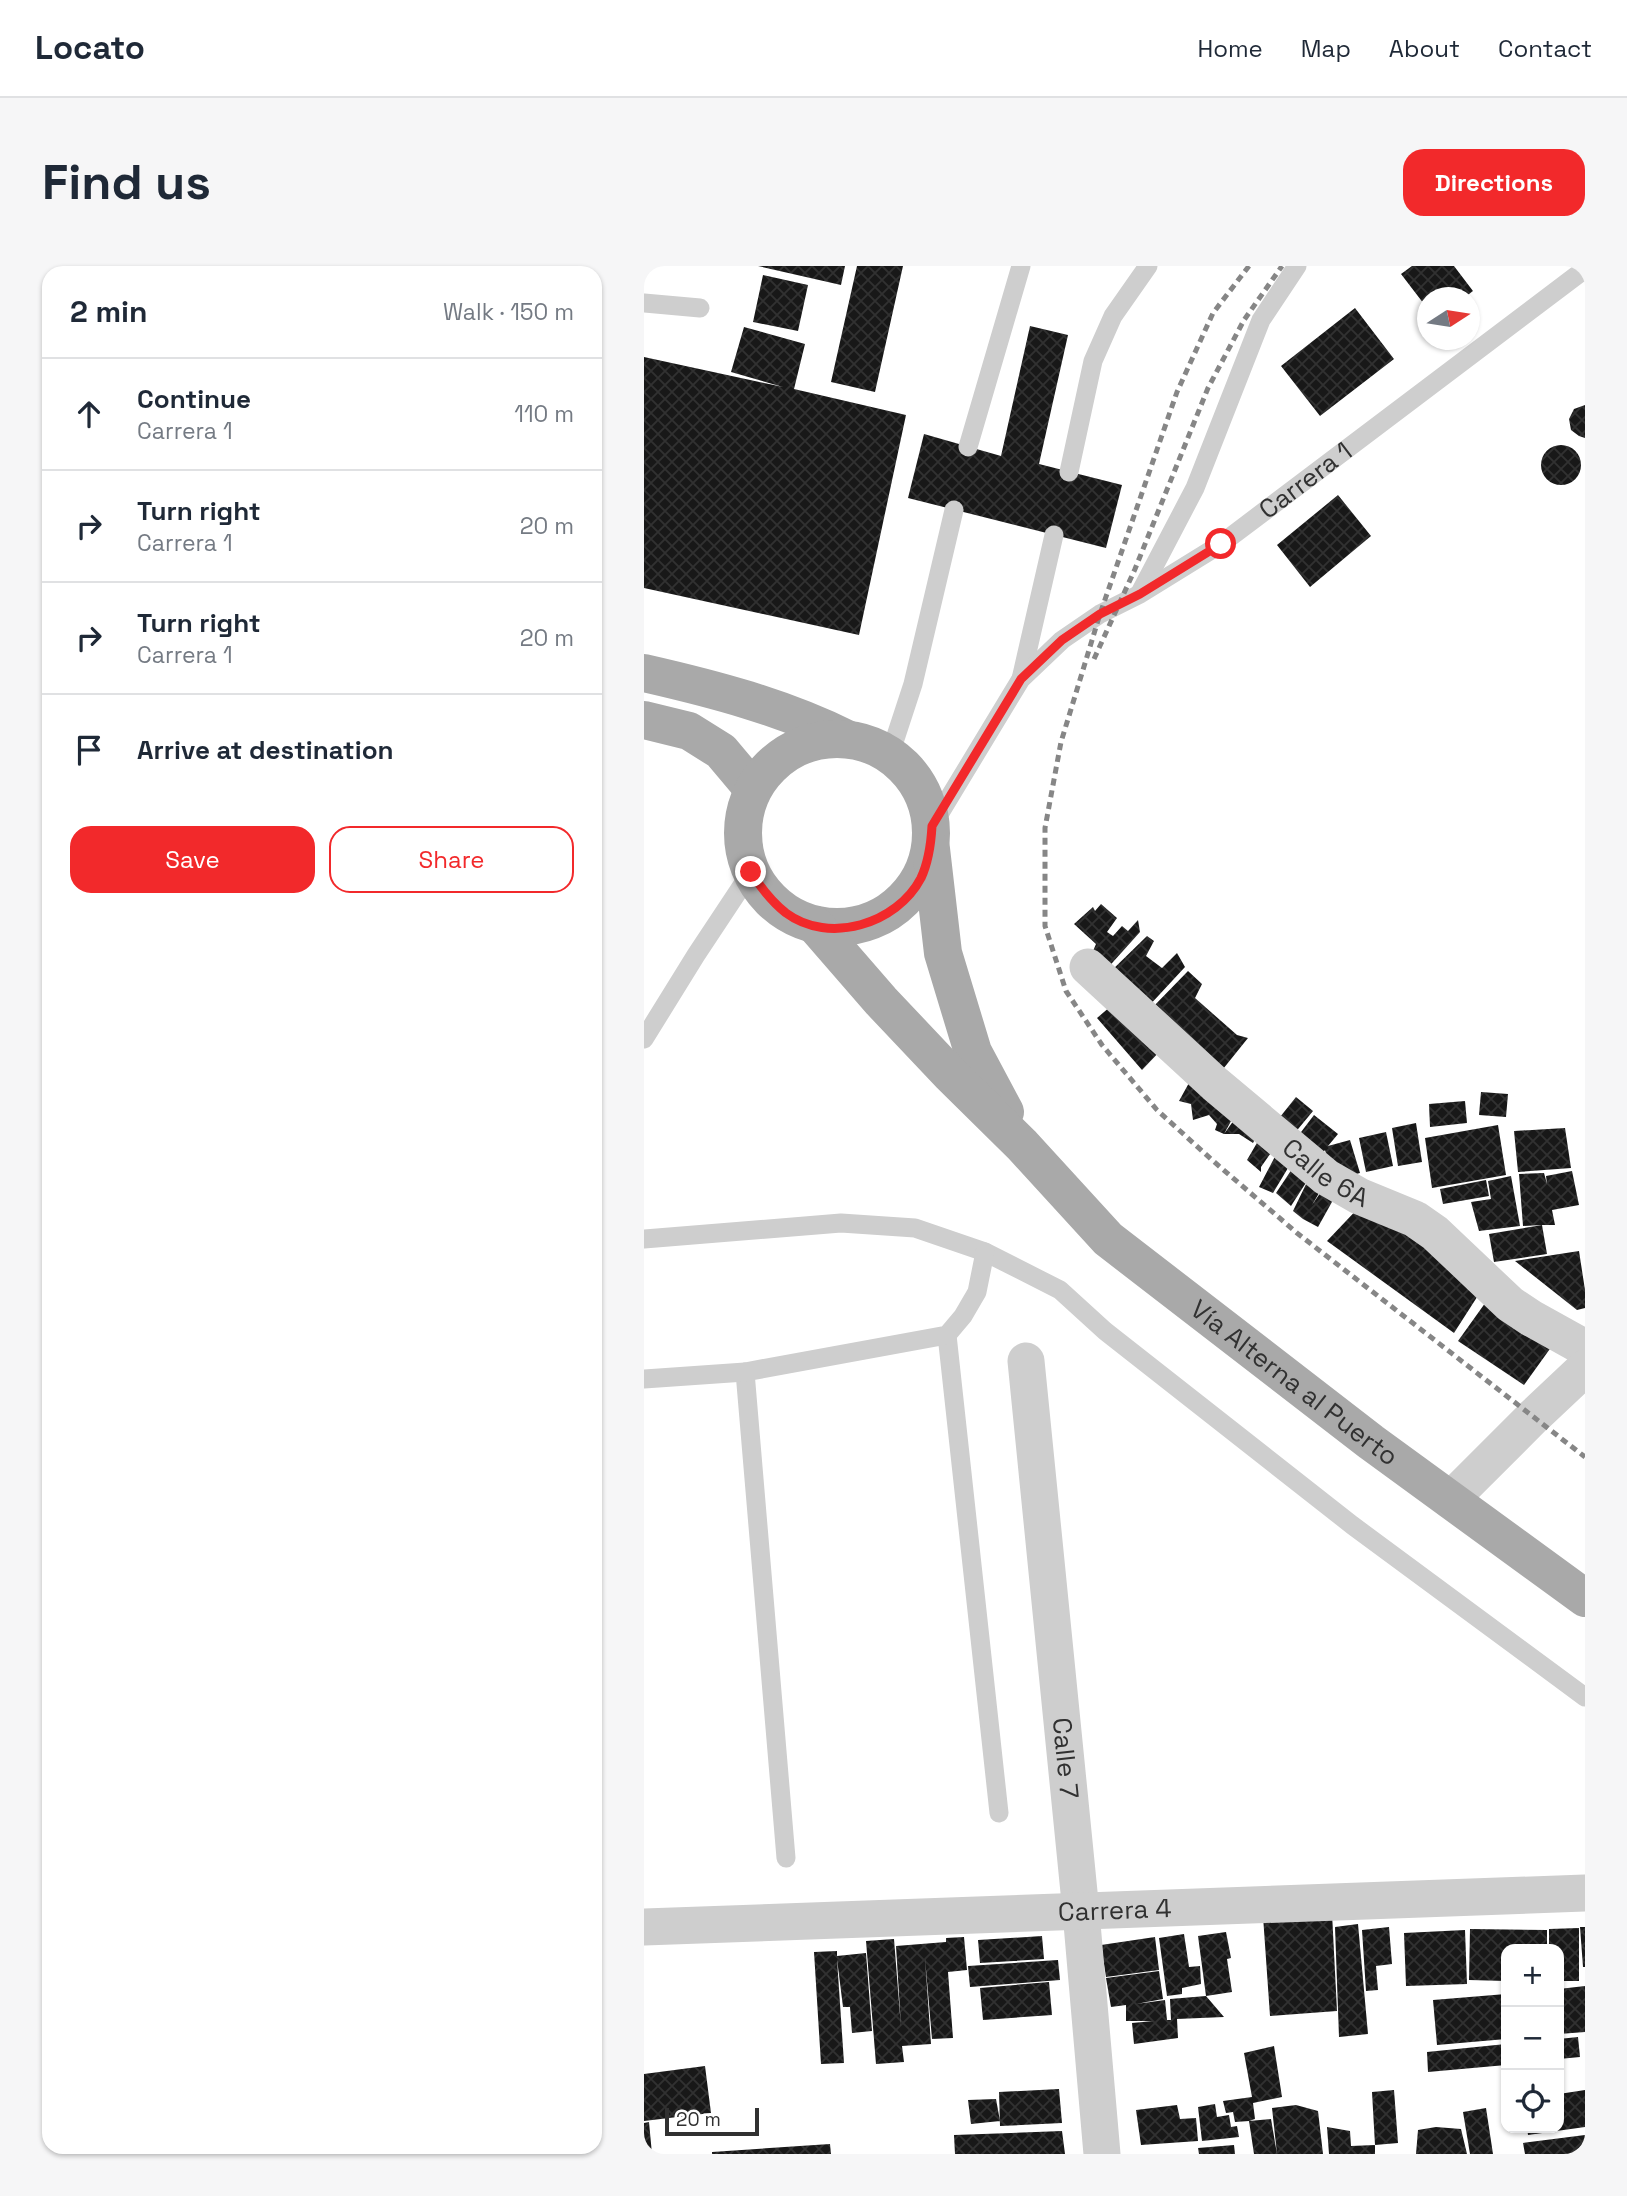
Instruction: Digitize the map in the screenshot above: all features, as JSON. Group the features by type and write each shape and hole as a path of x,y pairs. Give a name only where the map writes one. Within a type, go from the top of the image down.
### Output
{"main road":[{"path":"644,673 700,686 780,710 864,744 901,763 916,781 927,803 931,837"},
{"path":"644,720 689,731 721,751 753,789"},
{"name":"Carrera 1","path":"864,744 819,740 792,749 770,766 753,789 744,816 743,845 751,872 767,896 788,915 815,925 845,928 876,920 901,903 920,878 931,837"},
{"name":"Vía Alterna al Puerto","path":"931,837 943,953 973,1052 1022,1144"},
{"name":"Vía Alterna al Puerto","path":"815,925 890,1010 1022,1144 1108,1239 1371,1443 1585,1598"}],"street":[{"name":"Calle 6A","path":"1088,968 1214,1084 1326,1177 1359,1196 1415,1219 1435,1233 1510,1304 1585,1348"},
{"name":"Calle 7","path":"1026,1361 1081,1912 1102,2154"},
{"path":"1451,1500 1533,1416 1585,1368"},
{"name":"Carrera 4","path":"644,1927 1585,1893"}],"lane":[{"path":"968,447 1021,266"},
{"path":"1069,471 1093,361 1113,316 1148,266"},
{"path":"1140,594 1195,488 1261,320 1297,266"},
{"name":"Carrera 1","path":"931,837 1021,679 1062,640 1100,614 1140,594 1221,544 1585,269"},
{"path":"644,303 700,308"},
{"path":"864,744 894,742 913,684 954,510"},
{"path":"1021,679 1054,535"},
{"path":"644,1039 751,872"},
{"path":"644,1239 841,1223 915,1228 985,1252 1060,1290 1105,1331 1342,1517 1585,1698"},
{"path":"644,1379 745,1371 947,1335 963,1316 977,1292 985,1252"},
{"path":"947,1335 999,1813"},
{"path":"745,1371 786,1858"}],"building":[{"path":"758,266 845,266 841,285"},
{"path":"857,266 903,266 875,392 831,382"},
{"path":"1412,266 1454,266 1470,287 1417,287 1417,295 1401,274"},
{"path":"763,275 808,285 798,331 753,322"},
{"path":"1355,308 1394,359 1320,416 1281,366"},
{"path":"1030,326 1068,335 1039,464 1122,485 1106,548 908,498 924,434 1001,456"},
{"path":"744,327 805,344 794,389 906,415 859,635 644,588 644,357 783,387 731,372"},
{"path":"1585,405 1585,438 1571,430 1569,419 1574,409"},
{"path":"1561,445 1569,446 1575,451 1580,457 1580,473 1575,479 1569,484 1561,485 1553,484 1547,479 1542,473 1541,465 1542,457 1547,451 1553,446"},
{"path":"1338,495 1371,536 1310,587 1277,545"},
{"path":"1101,904 1117,918 1107,932 1113,936 1122,926 1128,931 1138,920 1140,932 1104,972 1090,958 1096,944 1074,924 1093,907 1095,911"},
{"path":"1147,936 1154,941 1146,956 1162,968 1177,953 1185,967 1147,1008 1107,975"},
{"path":"1188,971 1202,984 1195,998 1237,1035 1248,1038 1219,1074 1151,1009"},
{"path":"1118,1000 1163,1048 1142,1070 1097,1018"},
{"path":"1195,1072 1236,1112 1224,1134 1215,1130 1217,1124 1209,1115 1193,1120 1191,1104 1179,1101"},
{"path":"1481,1092 1508,1094 1506,1117 1479,1115"},
{"path":"1296,1097 1313,1111 1289,1140 1272,1127"},
{"path":"1465,1101 1467,1123 1430,1127 1429,1104"},
{"path":"1239,1113 1261,1128 1253,1143 1239,1134 1224,1134"},
{"path":"1314,1115 1338,1134 1328,1146 1350,1140 1360,1173 1333,1180 1325,1150 1318,1159 1295,1140"},
{"path":"1416,1123 1422,1162 1398,1166 1392,1128"},
{"path":"1498,1125 1506,1175 1432,1188 1425,1138"},
{"path":"1565,1128 1571,1168 1518,1172 1514,1131"},
{"path":"1386,1132 1393,1166 1366,1172 1359,1138"},
{"path":"1261,1136 1275,1147 1261,1167 1261,1172 1247,1160"},
{"path":"1280,1147 1294,1158 1273,1193 1259,1187"},
{"path":"1296,1163 1325,1183 1312,1205 1325,1186 1337,1193 1318,1227 1293,1211 1309,1178 1291,1206 1276,1193"},
{"path":"1572,1171 1579,1205 1552,1210 1555,1225 1523,1226 1519,1174 1544,1173 1547,1184 1546,1176"},
{"path":"1511,1176 1520,1226 1479,1231 1471,1202 1491,1199 1488,1181"},
{"path":"1486,1180 1489,1196 1443,1204 1440,1189"},
{"path":"1364,1202 1413,1227 1479,1294 1454,1333 1327,1241"},
{"path":"1542,1225 1547,1254 1494,1262 1489,1234"},
{"path":"1579,1251 1585,1308 1577,1310 1515,1261"},
{"path":"1488,1299 1552,1346 1524,1385 1458,1341"},
{"path":"1332,1913 1337,2011 1270,2016 1263,1916"},
{"path":"1358,1924 1368,2034 1339,2037 1335,1927"},
{"path":"1389,1927 1392,1964 1376,1966 1378,1990 1366,1991 1362,1930"},
{"path":"1580,1927 1585,1927 1585,1967 1583,1967"},
{"path":"1579,1928 1579,1981 1564,1981 1564,1944 1549,1944 1549,1929"},
{"path":"1470,1929 1547,1930 1547,1944 1501,1944 1501,1981 1469,1980"},
{"path":"1465,1930 1467,1984 1406,1986 1404,1933"},
{"path":"1226,1932 1231,1958 1227,1959 1232,1992 1206,1996 1198,1936"},
{"path":"1184,1934 1189,1967 1200,1966 1201,1984 1182,1988 1182,1994 1167,1996 1159,1938"},
{"path":"1042,1936 1044,1959 980,1963 978,1940"},
{"path":"964,1937 967,1970 948,1972 953,2038 932,2039 925,1958 931,2044 902,2046 904,2062 876,2064 866,1941 894,1939 901,2027 896,1946 946,1942 946,1938"},
{"path":"1155,1937 1159,1970 1106,1977 1101,1945"},
{"path":"837,1951 837,1956 866,1953 872,2031 852,2033 850,2007 843,2007 837,1959 844,2063 821,2064 814,1952"},
{"path":"1058,1960 1060,1980 970,1987 968,1966"},
{"path":"1159,1971 1163,1999 1136,2004 1165,2000 1167,2020 1171,2020 1170,1999 1206,1996 1224,2017 1177,2019 1178,2038 1134,2044 1132,2023 1153,2021 1126,2021 1126,2005 1111,2007 1106,1978"},
{"path":"1049,1982 1052,2015 983,2020 980,1988"},
{"path":"1585,1986 1585,2032 1564,2034 1564,1988"},
{"path":"1501,1994 1501,2039 1437,2045 1433,2000"},
{"path":"1578,2037 1580,2057 1564,2059 1564,2038"},
{"path":"1501,2045 1501,2065 1428,2072 1427,2052"},
{"path":"1274,2046 1282,2097 1253,2103 1255,2119 1235,2122 1233,2112 1226,2113 1223,2101 1252,2097 1244,2053"},
{"path":"705,2066 711,2113 644,2121 644,2074"},
{"path":"1059,2089 1062,2123 1000,2126 999,2092"},
{"path":"1394,2090 1398,2143 1375,2145 1372,2092"},
{"path":"1585,2090 1585,2127 1564,2130 1564,2093"},
{"path":"996,2099 1000,2121 971,2124 968,2100"},
{"path":"1215,2104 1217,2117 1229,2115 1231,2127 1237,2126 1239,2137 1202,2141 1198,2107"},
{"path":"1177,2105 1180,2119 1196,2118 1198,2141 1141,2145 1136,2110"},
{"path":"1296,2105 1318,2111 1323,2154 1277,2154 1272,2108"},
{"path":"1486,2108 1493,2154 1470,2154 1463,2112"},
{"path":"1271,2119 1277,2154 1254,2154 1249,2121"},
{"path":"649,2122 652,2154 644,2154 644,2123"},
{"path":"1327,2127 1350,2131 1351,2146 1375,2145 1375,2154 1329,2154"},
{"path":"1436,2127 1461,2129 1467,2154 1416,2154 1418,2130"},
{"path":"1062,2131 1065,2154 955,2154 954,2135"},
{"path":"1585,2135 1585,2154 1525,2154 1523,2143"},
{"path":"830,2144 831,2154 712,2154 712,2152"},
{"path":"1234,2145 1235,2154 1199,2154 1198,2148"}],"railway":[{"path":"1249,266 1213,313 1177,392 1100,614 1061,742 1045,828 1045,926 1066,991 1102,1045 1157,1110 1297,1233 1585,1457"},
{"path":"1094,659 1135,569 1208,388 1244,320 1282,266"}],"route":[{"path":"751,872 767,896 788,915 815,925 845,928 876,920 901,903 920,878 931,849 932,826 1021,679 1062,640 1100,614 1140,594 1221,544"}]}
